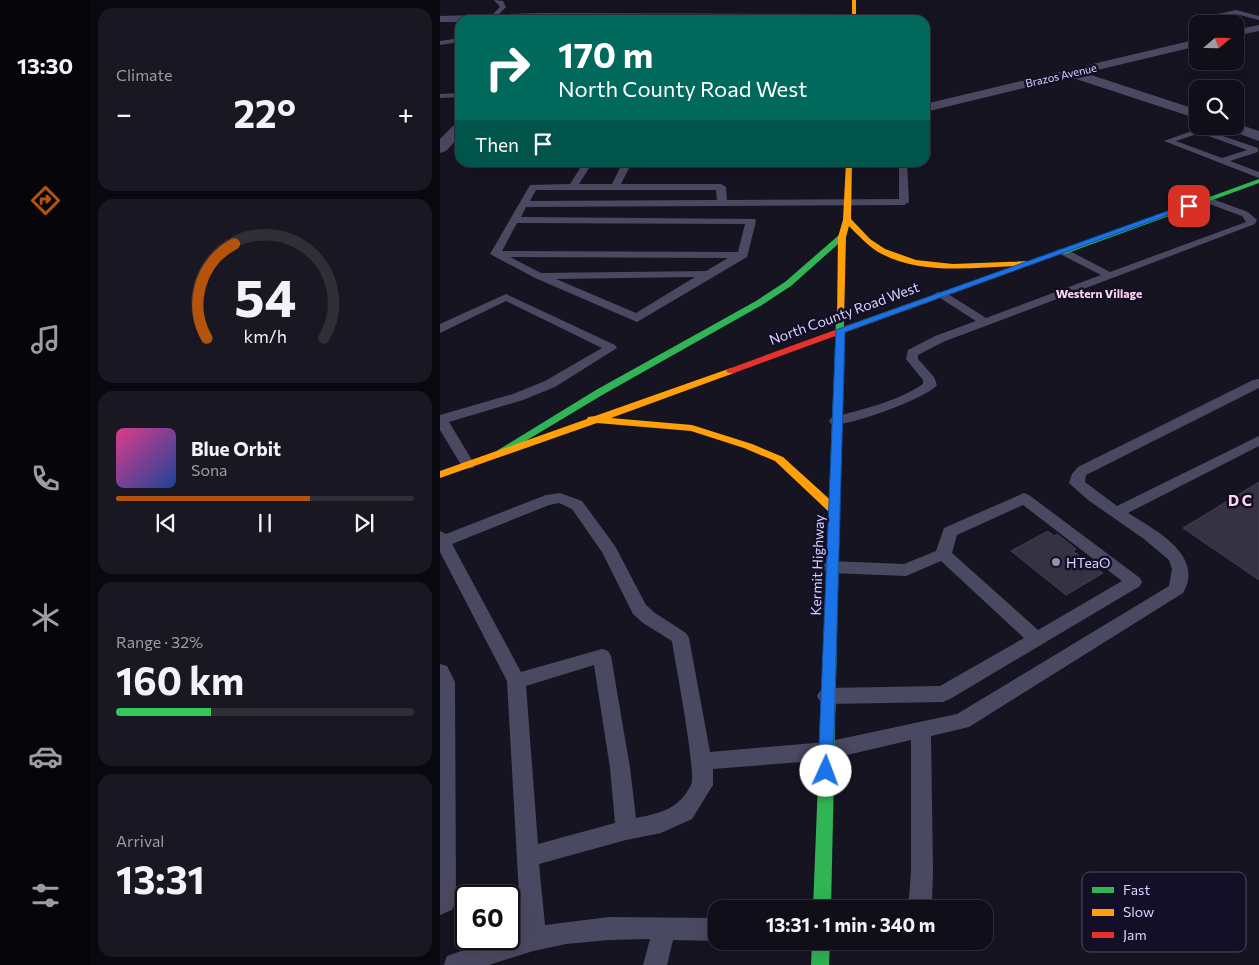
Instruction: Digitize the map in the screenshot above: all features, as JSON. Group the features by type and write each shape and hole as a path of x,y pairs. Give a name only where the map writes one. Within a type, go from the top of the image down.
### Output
{"main road":[{"path":"854,0 854,15"},
{"name":"Kermit Highway","path":"822,900 831,567 841,330 842,237 848,202 849,167"},
{"name":"North County Road West","path":"440,475 1257,182"},
{"path":"846,220 881,251 902,259 942,264 1027,263"},
{"path":"495,455 608,387 759,303 788,284 842,237"},
{"path":"592,420 641,422 692,428 748,446 779,459 833,509"},
{"path":"820,965 821,950"}],"street":[{"path":"566,15 575,5"},
{"path":"440,20 455,19"},
{"path":"1244,31 1259,28"},
{"name":"Brazos Avenue","path":"930,107 1189,44"},
{"path":"1072,73 1189,112"},
{"path":"440,128 455,128"},
{"path":"1244,131 1259,136"},
{"path":"440,148 455,133"}],"lane":[{"path":"495,15 503,7 501,2 497,0"},
{"path":"1221,15 1236,12 1259,18"},
{"path":"440,43 455,41"},
{"path":"440,96 455,95"},
{"path":"1189,135 1168,141 1222,161 1257,182"},
{"path":"1212,135 1255,150 1222,161"},
{"path":"573,187 586,167"},
{"path":"615,187 625,167"},
{"path":"523,204 904,202 903,167"},
{"path":"495,254 533,186 721,187 722,203"},
{"path":"836,421 914,395 926,388 930,384 929,380 912,359 912,353 939,339 1250,224 1252,220 1244,214 1207,200"},
{"path":"495,254 539,276 637,318 742,255 751,221 514,220"},
{"path":"1062,251 1110,276"},
{"path":"495,254 742,255"},
{"path":"539,276 708,274"},
{"path":"941,294 984,322"},
{"path":"440,329 506,297 612,348 550,384 518,397 440,420 468,465"},
{"path":"702,761 826,752 962,721 1177,589 1181,575 1178,561 1158,541 1092,498 1077,483 1079,474 1083,470 1258,383"},
{"path":"1116,513 1259,440"},
{"path":"528,857 626,830 661,823 684,812 703,785 702,761 680,638 666,627 649,618 639,609 609,550 577,505 560,498 546,500 441,538 516,681 517,715 534,940"},
{"path":"828,696 943,694 1134,582 1024,498 950,532 943,554 906,570 831,567"},
{"path":"943,554 1036,639"},
{"path":"516,681 602,656 620,768 626,830"},
{"path":"440,671 446,682 446,702 444,902 440,904"},
{"path":"920,900 922,871 921,730"},
{"path":"655,965 664,929"},
{"path":"456,965 497,950 534,940 588,930 708,930"}],"building":[{"path":"1259,482 1259,580 1183,528"},
{"name":"HTeaO","path":"1048,531 1054,536 1057,534 1076,549 1073,551 1103,573 1066,595 1011,551"}],"traffic: fast":[{"path":"1062,252 1259,181"},
{"path":"495,455 600,392 759,303 788,284 842,237"},
{"path":"822,900 840,320"},
{"path":"820,965 821,950"}],"traffic: slow":[{"path":"854,0 854,15"},
{"path":"840,320 842,237 847,220 849,167"},
{"path":"847,220 877,248 898,258 916,263 953,266 1027,263"},
{"path":"846,329 1062,252"},
{"path":"440,475 731,371"},
{"path":"592,419 692,428 748,446 779,459 833,509"}],"traffic: jam":[{"path":"731,371 846,329"}],"place":[{"name":"HTeaO","path":"1056,562"}],"district":[{"name":"Western Village","path":"1099,293"},
{"name":"D C","path":"1240,500"}],"route":[{"path":"826,771 833,509 841,330 1189,206"}]}
